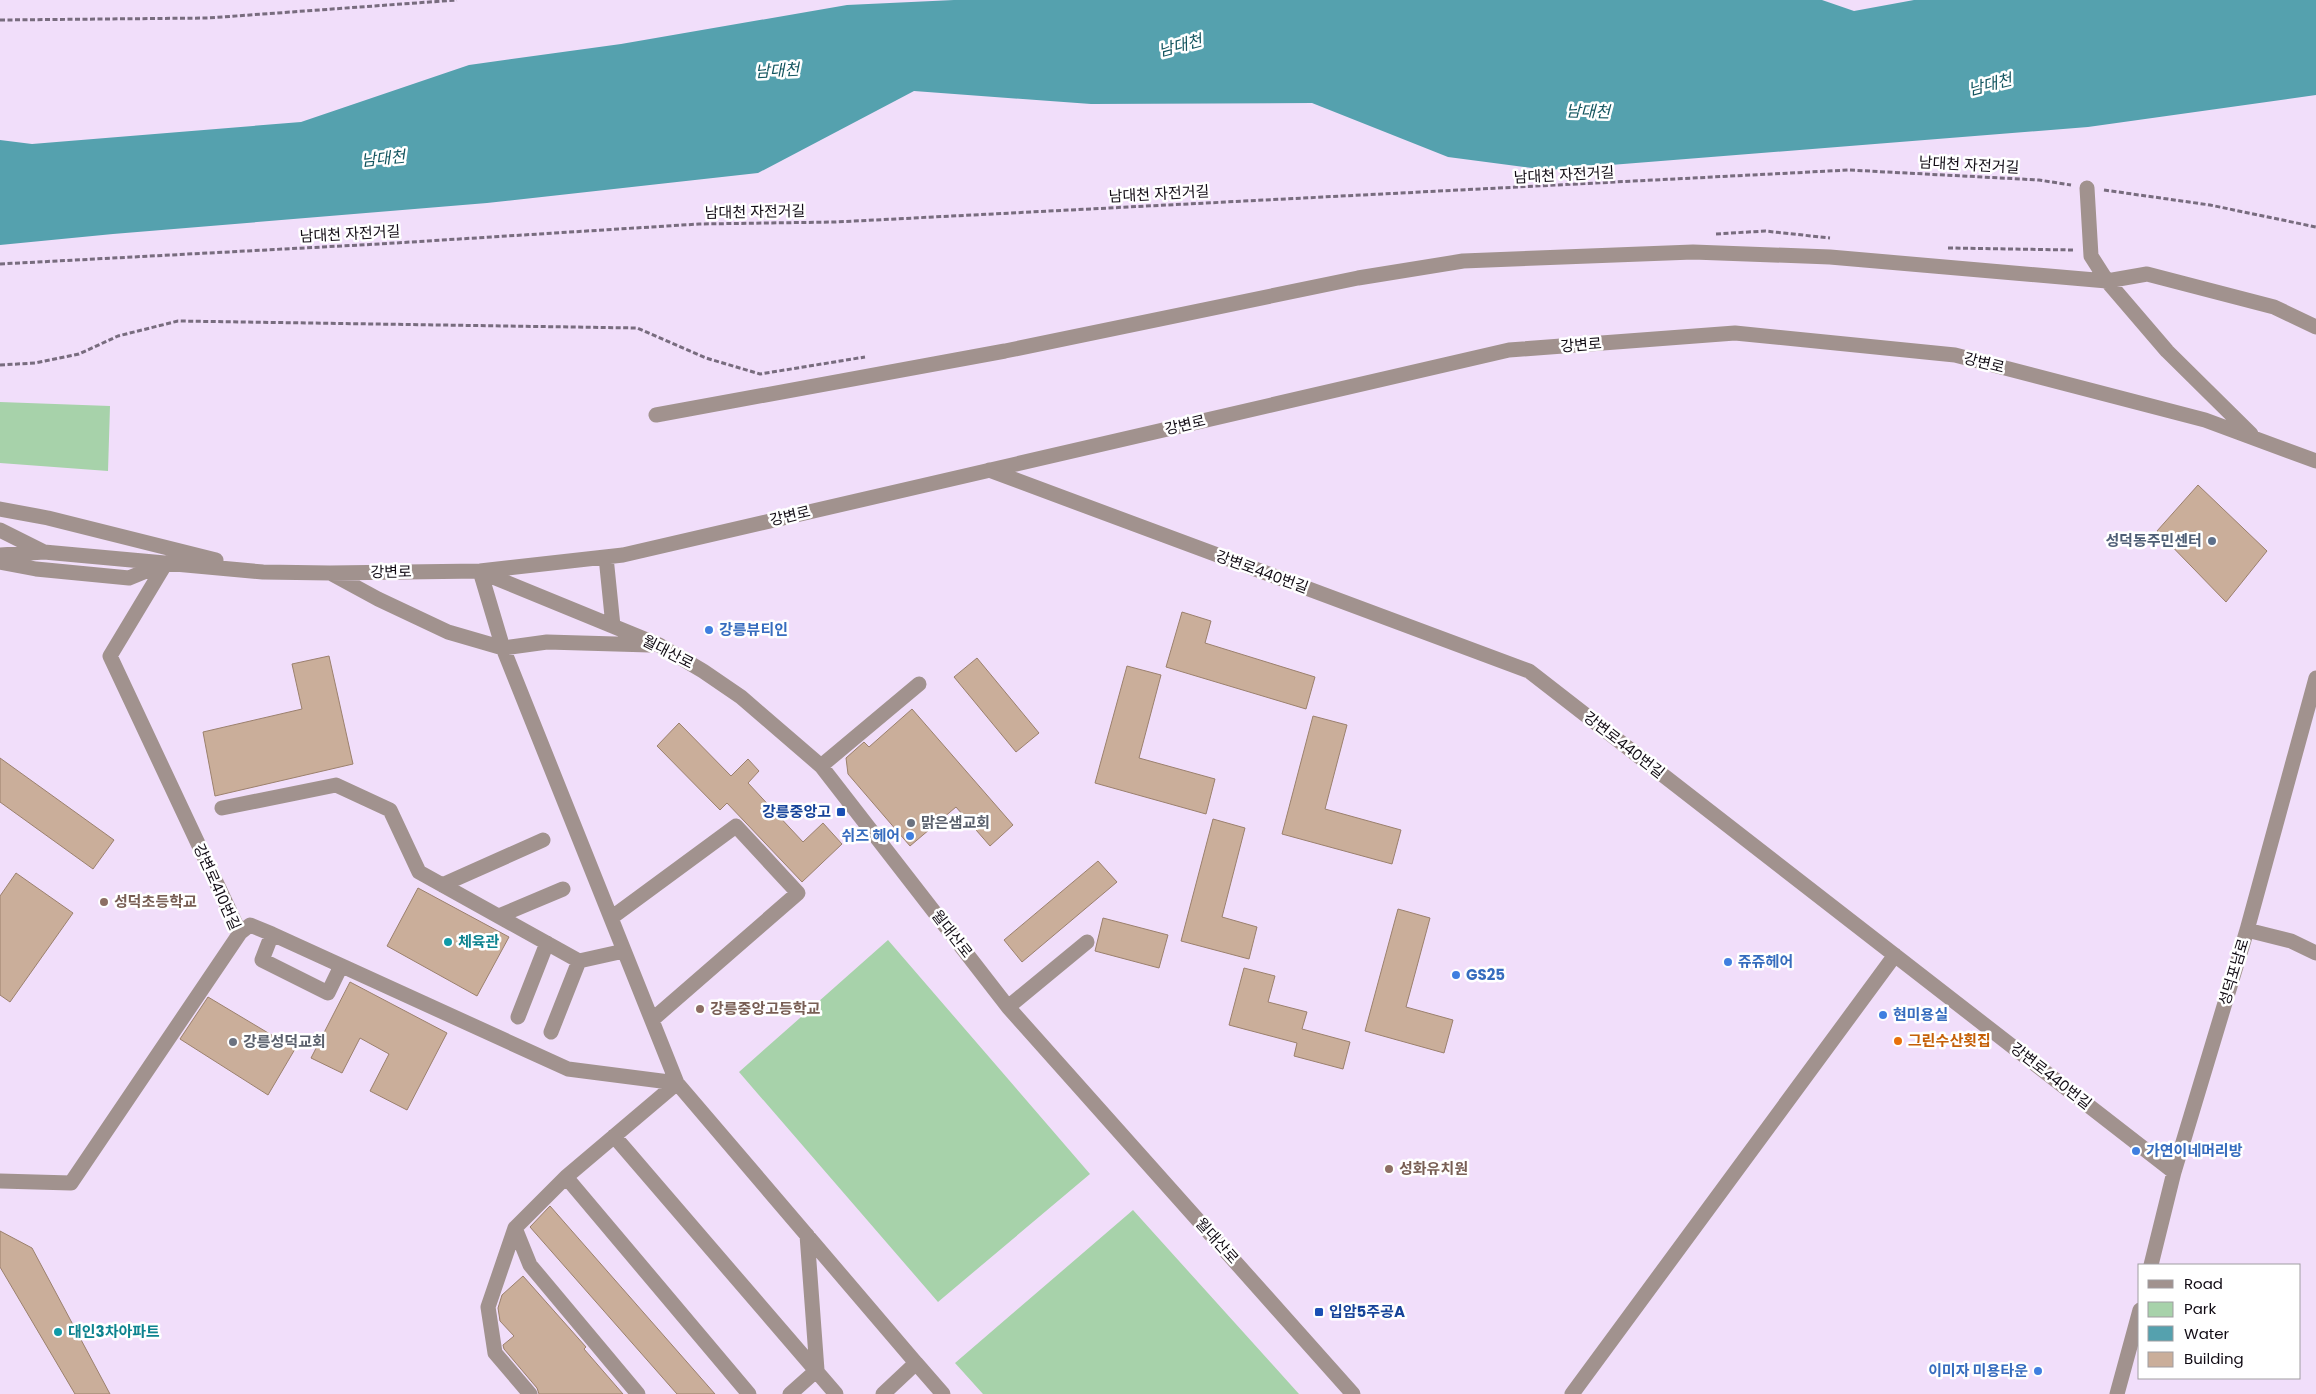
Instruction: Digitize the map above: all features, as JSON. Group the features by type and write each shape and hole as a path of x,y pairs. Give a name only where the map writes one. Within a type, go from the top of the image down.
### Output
{"street":[{"path":"2087,188 2091,256 2107,281 2166,351 2255,438"},
{"path":"656,415 1005,351 1358,278 1463,261 1693,252 1830,257 2107,281 2147,274 2274,306 2316,327"},
{"name":"강변로","path":"0,555 44,552 263,572 330,573 480,571 623,555 1509,350 1735,333 1955,355 2205,420 2316,461"},
{"name":"강변로440번길","path":"989,470 1528,671 2174,1172"},
{"path":"0,509 48,518 263,572"},
{"name":"강변로","path":"0,530 44,552"},
{"path":"606,557 613,626"},
{"path":"0,562 36,569 129,578 166,563"},
{"name":"강변로410번길","path":"0,1181 71,1183 240,933 110,656 166,563"},
{"path":"480,571 503,648 677,1083 943,1394"},
{"name":"월대산로","path":"480,571 659,645 703,671 741,697 821,766 1008,1007 1353,1394"},
{"path":"330,573 378,599 448,632 503,648 546,642 659,645"},
{"name":"성덕포남로","path":"2151,1264 2174,1172 2247,930 2316,678"},
{"path":"821,766 919,684"},
{"path":"222,808 336,785 390,810 418,872 579,961 624,950"},
{"path":"610,918 736,826 798,892 652,1020"},
{"path":"442,885 543,840"},
{"path":"499,916 563,889"},
{"path":"240,933 250,925 272,934 568,1069 677,1083"},
{"path":"2247,930 2291,941 2316,953"},
{"path":"272,934 262,960 328,993 341,966"},
{"path":"1008,1007 1087,942"},
{"path":"518,1017 547,943"},
{"path":"1572,1394 1895,955"},
{"path":"551,1032 579,961"},
{"path":"530,1394 494,1353 488,1307 515,1228 566,1177 677,1083"},
{"path":"614,1136 836,1394"},
{"path":"566,1177 749,1394"},
{"path":"515,1228 530,1265 638,1394"},
{"path":"807,1235 817,1370"},
{"path":"2117,1394 2138,1317"},
{"path":"883,1394 916,1363"},
{"path":"790,1394 817,1370"}],"path":[{"path":"0,20 208,18 457,0"},
{"name":"남대천 자전거길","path":"0,264 379,244 699,224 836,222 1849,170 2039,180 2210,204 2316,228"},
{"path":"1710,234 1765,232 1832,238"},
{"path":"1947,248 2081,250 2091,256"},
{"path":"0,365 35,363 78,354 118,336 178,321 637,328 706,358 760,374 868,357"}],"green space":[{"path":"0,402 110,406 108,471 0,463"},
{"path":"888,940 1090,1174 938,1302 739,1072"},
{"path":"1133,1210 1299,1394 983,1394 955,1363"}],"water":[{"name":"남대천","path":"954,0 1822,0 1854,11 1914,0 2316,0 2316,95 2088,127 1548,170 1448,157 1312,103 1091,104 914,91 758,173 487,203 0,245 0,140 32,144 301,122 469,65 621,44 847,5"}],"building":[{"name":"성덕동주민센터","path":"2198,485 2267,551 2226,602 2157,531"},
{"path":"1182,612 1211,621 1205,643 1315,677 1306,709 1166,667"},
{"path":"329,656 353,764 215,796 203,732 302,709 292,664"},
{"path":"977,658 1039,733 1016,752 954,677"},
{"path":"1127,666 1161,675 1139,758 1215,779 1206,814 1095,783"},
{"path":"912,709 1013,825 990,846 956,807 910,846 848,774 846,758 864,742 869,747"},
{"path":"1313,716 1347,725 1325,809 1401,830 1392,864 1282,834"},
{"path":"679,723 731,776 748,759 759,771 748,783 803,842 823,823 842,844 802,882 727,803 720,810 657,746"},
{"path":"0,758 114,840 93,869 0,802"},
{"path":"1213,819 1245,828 1222,917 1257,927 1249,959 1181,941"},
{"path":"1098,861 1117,882 1022,962 1004,940"},
{"path":"16,873 73,913 10,1002 0,995 0,896"},
{"name":"체육관","path":"418,888 509,937 477,996 387,946"},
{"path":"1398,909 1430,918 1406,1007 1453,1020 1444,1053 1365,1031"},
{"path":"1103,918 1168,935 1159,968 1095,951"},
{"path":"1244,968 1275,976 1268,1002 1307,1012 1302,1029 1350,1042 1343,1069 1294,1056 1297,1043 1229,1025"},
{"path":"350,982 447,1033 407,1110 370,1091 389,1054 360,1038 342,1073 311,1058"},
{"name":"강릉성덕교회","path":"208,997 295,1049 268,1095 180,1039"},
{"path":"550,1206 715,1394 677,1394 530,1227"},
{"name":"대인3차아파트","path":"0,1231 32,1248 110,1394 75,1394 0,1267"},
{"path":"523,1276 586,1347 584,1349 623,1394 539,1394 537,1388 504,1349 503,1345 514,1336 500,1321 498,1308 502,1295"}],"place":[{"name":"성덕동주민센터","path":"2212,541"},
{"name":"강릉뷰티인","path":"709,630"},
{"name":"강릉중앙고","path":"841,812"},
{"name":"맑은샘교회","path":"911,823"},
{"name":"쉬즈 헤어","path":"910,836"},
{"name":"성덕초등학교","path":"104,902"},
{"name":"체육관","path":"448,942"},
{"name":"쥬쥬헤어","path":"1728,962"},
{"name":"GS25","path":"1456,975"},
{"name":"강릉중앙고등학교","path":"700,1009"},
{"name":"현미용실","path":"1883,1015"},
{"name":"그린수산횟집","path":"1898,1041"},
{"name":"강릉성덕교회","path":"233,1042"},
{"name":"가연이네머리방","path":"2136,1151"},
{"name":"성화유치원","path":"1389,1169"},
{"name":"입암5주공A","path":"1319,1312"},
{"name":"대인3차아파트","path":"58,1332"},
{"name":"이미자 미용타운","path":"2038,1371"}]}
